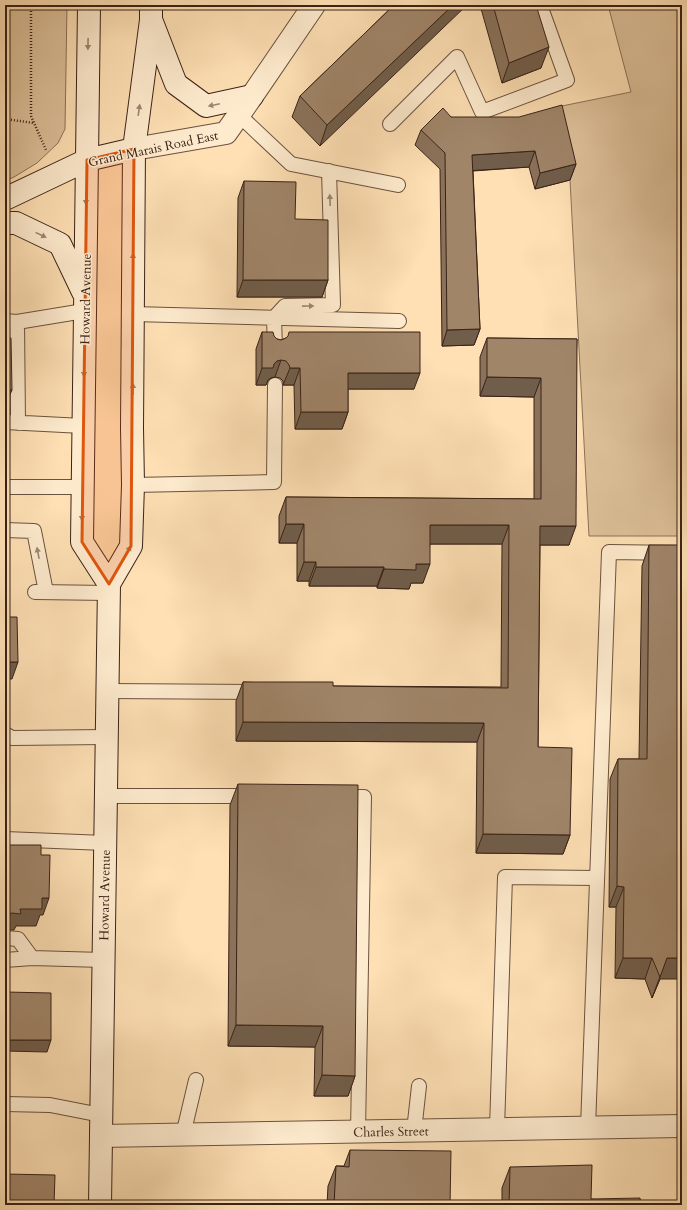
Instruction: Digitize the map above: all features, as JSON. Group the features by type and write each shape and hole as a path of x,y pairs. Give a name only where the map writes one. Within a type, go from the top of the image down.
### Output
{"main road":[{"name":"Howard Avenue","path":"89,5 82,542 109,588"},
{"name":"Grand Marais Road East","path":"5,199 87,160 134,149 226,133 314,5"},
{"name":"Howard Avenue","path":"100,1205 109,588 131,546 133,484 134,149 151,12"},
{"path":"151,12 176,84 206,106 252,96"},
{"path":"5,223 16,223 60,244 85,304"},
{"name":"Charles Street","path":"101,1136 682,1126"}],"lane":[{"path":"390,124 457,57 482,112 567,80 540,5"},
{"path":"239,115 291,164 398,184"},
{"path":"275,348 274,318 284,306 333,305 329,171"},
{"path":"83,426 12,422 11,321 85,304"},
{"path":"133,314 399,321"},
{"path":"133,484 274,482 275,385"},
{"path":"5,487 82,487"},
{"path":"5,530 34,531 40,592 109,588"},
{"path":"588,1128 609,552 682,553"},
{"path":"107,691 272,692"},
{"path":"5,734 12,738 106,737"},
{"path":"106,796 264,797"},
{"path":"326,797 364,797 358,1132"},
{"path":"5,839 105,843"},
{"path":"497,1129 505,877 596,878"},
{"path":"5,938 18,939 32,958"},
{"path":"5,960 32,958 103,960"},
{"path":"183,1135 196,1080"},
{"path":"414,1131 419,1086"},
{"path":"5,1104 50,1105 101,1115"}],"path":[{"path":"31,5 31,116 46,150"},
{"path":"5,119 34,124"}],"highlighted area":[{"path":"134,149 131,546 109,584 82,542 87,160"}],"shaded area":[{"path":"5,5 67,5 65,129 58,143 37,163 5,181"},
{"path":"608,5 682,5 682,536 589,536 570,180 552,108 631,92"}],"building":[{"path":"394,5 453,5 327,125 300,96"},
{"path":"493,5 536,5 549,47 509,63"},
{"path":"562,105 576,164 540,173 535,151 472,155 480,329 447,330 445,153 421,130 443,108 451,117 519,117"},
{"path":"244,181 296,182 295,219 328,220 328,280 243,280"},
{"path":"262,332 273,332 277,339 281,340 288,336 289,332 420,332 420,373 348,373 348,412 301,412 300,368 290,368 286,361 281,360 274,364 273,368 262,368"},
{"path":"5,338 11,338 12,390 5,390"},
{"path":"487,338 577,339 576,526 540,526 538,747 572,748 570,835 483,834 484,723 243,722 243,682 333,682 333,686 508,688 509,525 430,525 430,564 416,564 416,570 384,569 384,567 316,567 316,562 304,562 304,524 286,524 286,497 541,499 541,378 487,377"},
{"path":"649,545 682,545 682,958 667,958 660,977 652,958 623,958 624,887 617,886 618,759 647,759"},
{"path":"5,617 17,617 18,662 5,662"},
{"path":"238,784 358,785 355,1076 322,1075 323,1026 236,1025"},
{"path":"5,845 41,845 41,855 50,855 49,898 42,898 42,909 20,909 21,914 12,913 5,915"},
{"path":"5,992 51,993 51,1040 5,1040"},
{"path":"350,1150 451,1151 450,1205 334,1205 336,1166 349,1167"},
{"path":"592,1165 591,1199 640,1198 641,1205 509,1205 510,1167"},
{"path":"5,1174 55,1175 54,1205 5,1205"}]}
